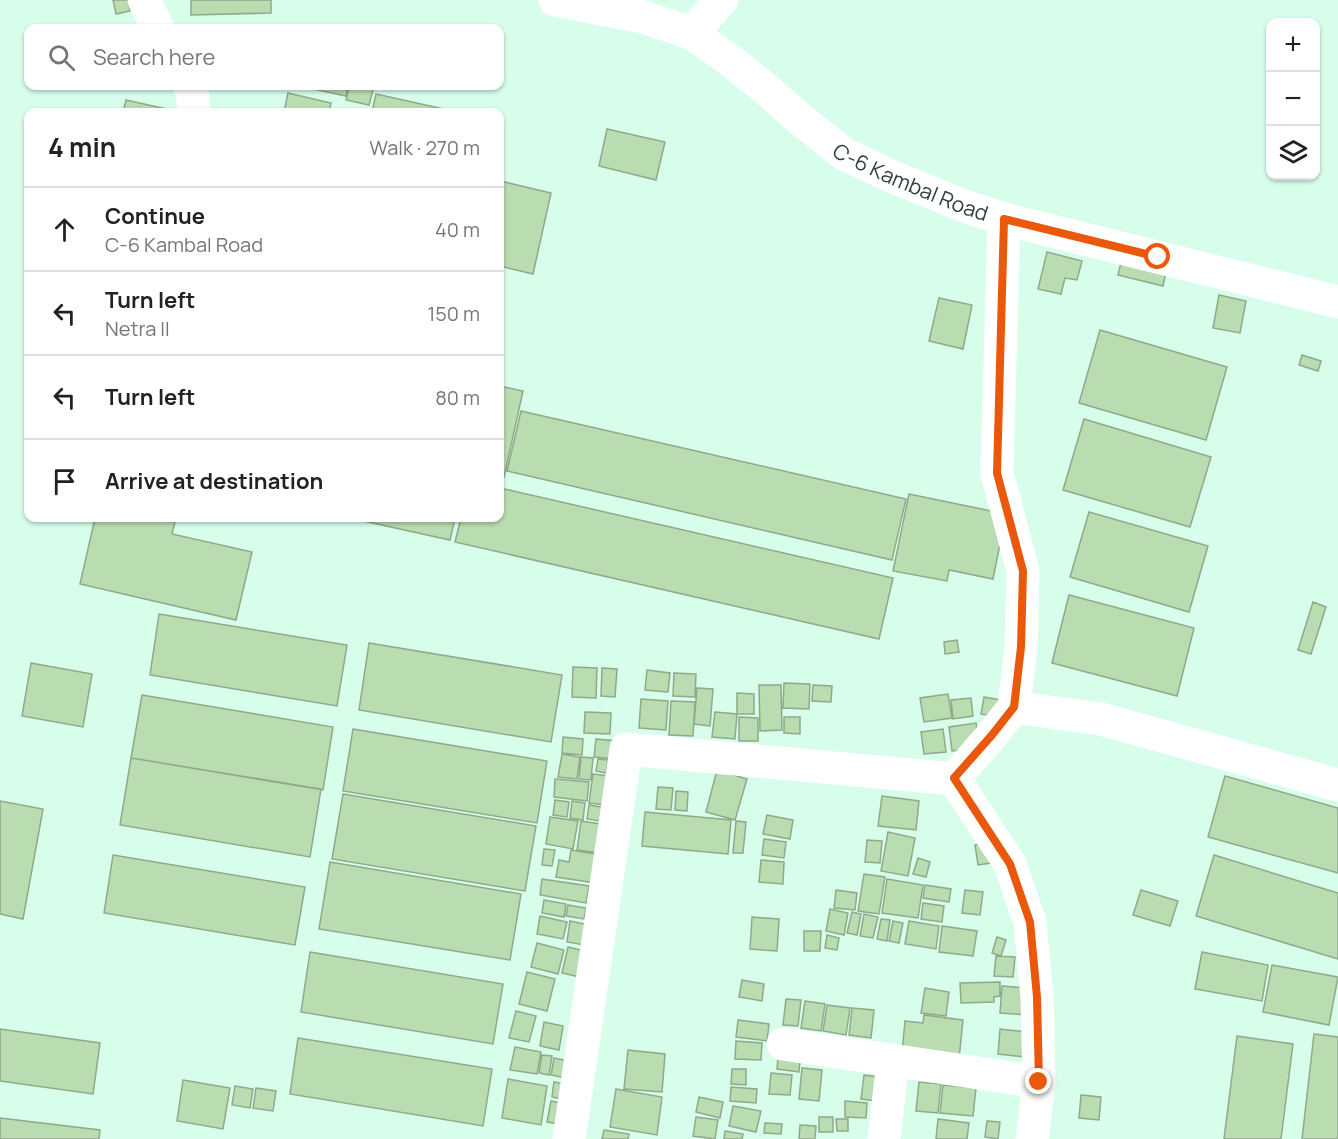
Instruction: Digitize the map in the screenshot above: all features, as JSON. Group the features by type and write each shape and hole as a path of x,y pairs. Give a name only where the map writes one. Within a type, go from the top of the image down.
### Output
{"street":[{"path":"144,0 156,24"},
{"name":"C-6 Kambal Road","path":"555,0 643,17 690,33 728,58 844,154 964,206 1004,219 1338,302"},
{"path":"690,33 722,0"},
{"path":"192,90 194,108"},
{"path":"954,778 1014,707 1021,647 1023,571 997,473 1004,219"},
{"path":"1014,707 1101,719 1338,785"},
{"path":"569,1139 626,749 954,778"},
{"path":"954,778 1010,864 1030,922 1037,997 1039,1082 1032,1139"},
{"path":"783,1044 1039,1082"},
{"path":"884,1139 893,1061"}],"building":[{"path":"113,0 128,0 130,11 116,14"},
{"path":"191,0 271,0 271,13 191,15"},
{"path":"318,90 347,90 346,96"},
{"path":"348,90 373,90 369,105 346,100"},
{"path":"288,93 331,103 330,108 285,108"},
{"path":"376,94 439,108 373,108"},
{"path":"126,100 162,108 124,108"},
{"path":"607,129 665,142 656,180 599,166"},
{"path":"504,182 551,193 533,274 504,267"},
{"path":"1047,252 1082,261 1077,280 1065,278 1061,294 1038,289"},
{"path":"1122,258 1167,268 1163,286 1118,275"},
{"path":"1219,295 1246,301 1240,333 1213,328"},
{"path":"939,298 972,305 963,349 929,341"},
{"path":"1100,330 1227,367 1206,440 1079,403"},
{"path":"1302,355 1321,361 1318,371 1299,365"},
{"path":"504,387 523,391 504,477"},
{"path":"521,411 906,499 892,560 507,471"},
{"path":"1084,419 1211,457 1190,527 1063,490"},
{"path":"504,489 893,578 879,639 455,542 460,522 504,522"},
{"path":"909,494 1006,514 993,579 949,570 947,581 893,571"},
{"path":"1089,512 1208,546 1189,612 1070,577"},
{"path":"94,522 175,522 172,534 252,552 236,620 80,584"},
{"path":"368,522 454,522 450,540"},
{"path":"1069,595 1194,628 1177,696 1052,663"},
{"path":"1313,602 1326,607 1311,654 1298,650"},
{"path":"159,614 347,645 337,706 150,675"},
{"path":"957,640 959,652 945,654 944,642"},
{"path":"369,643 562,675 551,742 359,710"},
{"path":"31,663 92,674 83,727 22,716"},
{"path":"573,667 597,668 596,698 572,697"},
{"path":"602,668 617,669 615,697 601,696"},
{"path":"647,670 670,673 668,692 645,690"},
{"path":"674,673 696,674 695,697 673,696"},
{"path":"784,683 810,684 809,709 783,708"},
{"path":"759,685 781,685 782,730 760,731"},
{"path":"813,685 832,686 831,702 812,701"},
{"path":"697,688 713,689 710,726 694,724"},
{"path":"737,693 754,694 754,714 737,714"},
{"path":"948,694 952,718 924,722 920,698"},
{"path":"142,695 333,727 323,790 131,758"},
{"path":"984,697 1001,700 998,717 981,714"},
{"path":"971,698 973,716 953,719 951,700"},
{"path":"641,699 668,701 666,730 639,728"},
{"path":"671,701 695,702 693,736 669,735"},
{"path":"585,712 611,713 610,734 584,733"},
{"path":"715,712 737,714 735,739 712,737"},
{"path":"739,717 758,718 758,741 739,741"},
{"path":"784,717 800,717 800,734 784,733"},
{"path":"976,723 979,748 952,751 949,727"},
{"path":"353,729 547,761 537,823 343,791"},
{"path":"943,729 946,752 924,754 921,732"},
{"path":"563,737 583,739 582,755 562,753"},
{"path":"596,739 618,741 617,759 594,757"},
{"path":"562,754 580,757 577,779 558,777"},
{"path":"581,757 593,758 591,780 579,779"},
{"path":"131,758 321,789 310,857 120,825"},
{"path":"598,759 608,760 606,773 596,771"},
{"path":"717,770 747,779 735,820 706,812"},
{"path":"593,774 618,777 614,806 589,803"},
{"path":"1225,776 1338,808 1338,873 1208,837"},
{"path":"555,779 589,782 587,801 554,797"},
{"path":"658,787 673,788 671,810 656,809"},
{"path":"676,791 688,792 687,811 675,810"},
{"path":"343,794 536,826 525,891 332,859"},
{"path":"882,796 919,801 916,830 878,826"},
{"path":"555,800 569,802 567,817 553,815"},
{"path":"0,801 43,809 23,919 0,914"},
{"path":"572,801 585,803 583,820 570,818"},
{"path":"589,805 614,809 612,823 587,819"},
{"path":"645,812 731,820 728,854 642,846"},
{"path":"767,815 793,820 790,839 763,834"},
{"path":"550,817 578,821 573,849 546,844"},
{"path":"581,821 613,826 609,854 577,850"},
{"path":"736,821 746,822 743,853 733,853"},
{"path":"888,832 915,838 908,876 881,871"},
{"path":"764,839 786,842 784,858 762,855"},
{"path":"867,840 882,841 880,863 865,862"},
{"path":"988,843 991,863 978,865 975,845"},
{"path":"544,849 555,850 552,866 542,865"},
{"path":"571,850 607,856 602,884 556,877 559,860 569,862"},
{"path":"113,855 305,887 295,945 104,913"},
{"path":"1214,855 1338,893 1338,959 1196,916"},
{"path":"918,858 930,862 926,877 913,874"},
{"path":"761,860 784,862 783,884 759,882"},
{"path":"330,862 521,894 510,960 319,929"},
{"path":"864,874 885,877 879,914 858,911"},
{"path":"542,879 589,886 586,903 540,895"},
{"path":"887,879 923,885 918,918 882,913"},
{"path":"925,885 951,889 949,902 923,898"},
{"path":"836,890 857,893 855,910 834,908"},
{"path":"965,890 983,892 980,915 962,913"},
{"path":"1141,890 1178,901 1170,926 1133,915"},
{"path":"544,900 566,904 564,917 542,913"},
{"path":"923,903 944,906 942,922 921,919"},
{"path":"568,905 586,908 584,919 566,916"},
{"path":"830,909 848,913 844,935 826,931"},
{"path":"852,912 861,914 857,935 847,933"},
{"path":"864,914 878,917 873,938 860,936"},
{"path":"540,916 567,922 563,939 537,934"},
{"path":"752,917 779,919 777,951 750,949"},
{"path":"881,919 890,920 887,941 877,939"},
{"path":"570,921 594,926 590,946 567,942"},
{"path":"893,921 903,923 899,943 889,941"},
{"path":"909,921 939,926 936,949 905,944"},
{"path":"942,926 977,931 973,956 939,952"},
{"path":"804,931 821,931 820,951 804,951"},
{"path":"827,935 839,938 837,950 825,948"},
{"path":"997,937 1006,940 1001,956 992,953"},
{"path":"537,943 564,950 558,974 531,967"},
{"path":"568,947 593,953 588,979 562,973"},
{"path":"310,952 503,984 493,1044 301,1012"},
{"path":"1202,952 1268,965 1262,1001 1195,989"},
{"path":"996,956 1015,957 1013,977 994,976"},
{"path":"1272,965 1338,977 1329,1025 1263,1012"},
{"path":"527,972 555,979 547,1011 519,1004"},
{"path":"742,980 764,984 762,1001 739,997"},
{"path":"1000,982 1000,996 994,997 994,1002 961,1003 960,983"},
{"path":"1002,986 1030,988 1028,1015 1000,1013"},
{"path":"925,988 949,992 946,1016 921,1013"},
{"path":"786,999 801,1000 798,1026 783,1025"},
{"path":"805,1001 825,1004 821,1031 801,1028"},
{"path":"827,1005 850,1008 846,1035 823,1031"},
{"path":"852,1008 874,1010 871,1038 849,1035"},
{"path":"516,1011 536,1016 529,1042 509,1038"},
{"path":"924,1015 963,1020 959,1059 902,1052 905,1021 923,1023"},
{"path":"738,1020 769,1024 767,1041 736,1037"},
{"path":"544,1022 563,1026 559,1050 540,1046"},
{"path":"0,1029 100,1043 93,1094 0,1081"},
{"path":"1000,1029 1028,1032 1025,1057 998,1054"},
{"path":"1314,1034 1338,1037 1338,1139 1302,1139"},
{"path":"1237,1036 1293,1044 1281,1139 1224,1139"},
{"path":"298,1038 492,1069 483,1126 290,1094"},
{"path":"736,1041 762,1043 761,1060 735,1059"},
{"path":"515,1047 541,1052 537,1074 510,1070"},
{"path":"628,1050 665,1054 662,1092 624,1089"},
{"path":"542,1055 552,1056 549,1075 539,1073"},
{"path":"554,1058 578,1063 576,1080 551,1075"},
{"path":"778,1058 800,1060 799,1072 777,1069"},
{"path":"802,1068 822,1070 819,1101 799,1099"},
{"path":"732,1069 746,1069 746,1085 731,1084"},
{"path":"771,1073 792,1075 790,1095 769,1094"},
{"path":"864,1075 879,1077 876,1101 861,1099"},
{"path":"508,1079 547,1086 541,1125 502,1118"},
{"path":"183,1080 230,1088 223,1129 177,1121"},
{"path":"554,1082 575,1086 573,1101 552,1097"},
{"path":"919,1082 941,1084 938,1113 916,1111"},
{"path":"943,1085 976,1088 973,1116 940,1113"},
{"path":"235,1086 253,1089 250,1108 232,1105"},
{"path":"731,1087 757,1089 756,1103 730,1101"},
{"path":"256,1088 276,1091 273,1111 253,1108"},
{"path":"616,1089 662,1097 657,1135 610,1127"},
{"path":"1081,1095 1101,1097 1099,1120 1079,1118"},
{"path":"699,1097 723,1102 720,1118 696,1112"},
{"path":"551,1101 570,1105 567,1125 547,1122"},
{"path":"845,1101 867,1103 866,1118 845,1117"},
{"path":"733,1106 761,1111 756,1132 729,1126"},
{"path":"696,1117 718,1120 715,1139 693,1136"},
{"path":"819,1117 833,1117 833,1132 819,1132"},
{"path":"0,1118 100,1130 99,1139 0,1139"},
{"path":"836,1119 848,1119 848,1131 837,1131"},
{"path":"938,1119 969,1123 967,1139 936,1139"},
{"path":"987,1121 1000,1122 998,1139 985,1137"},
{"path":"765,1123 782,1124 781,1134 764,1133"},
{"path":"800,1125 816,1126 815,1139 799,1139"},
{"path":"604,1130 629,1134 628,1139 602,1139"},
{"path":"725,1131 743,1134 742,1139 724,1139"}],"route":[{"path":"1039,1082 1037,997 1030,922 1010,864 954,778 1014,707 1021,647 1023,571 997,473 1004,219 1158,257"}]}
